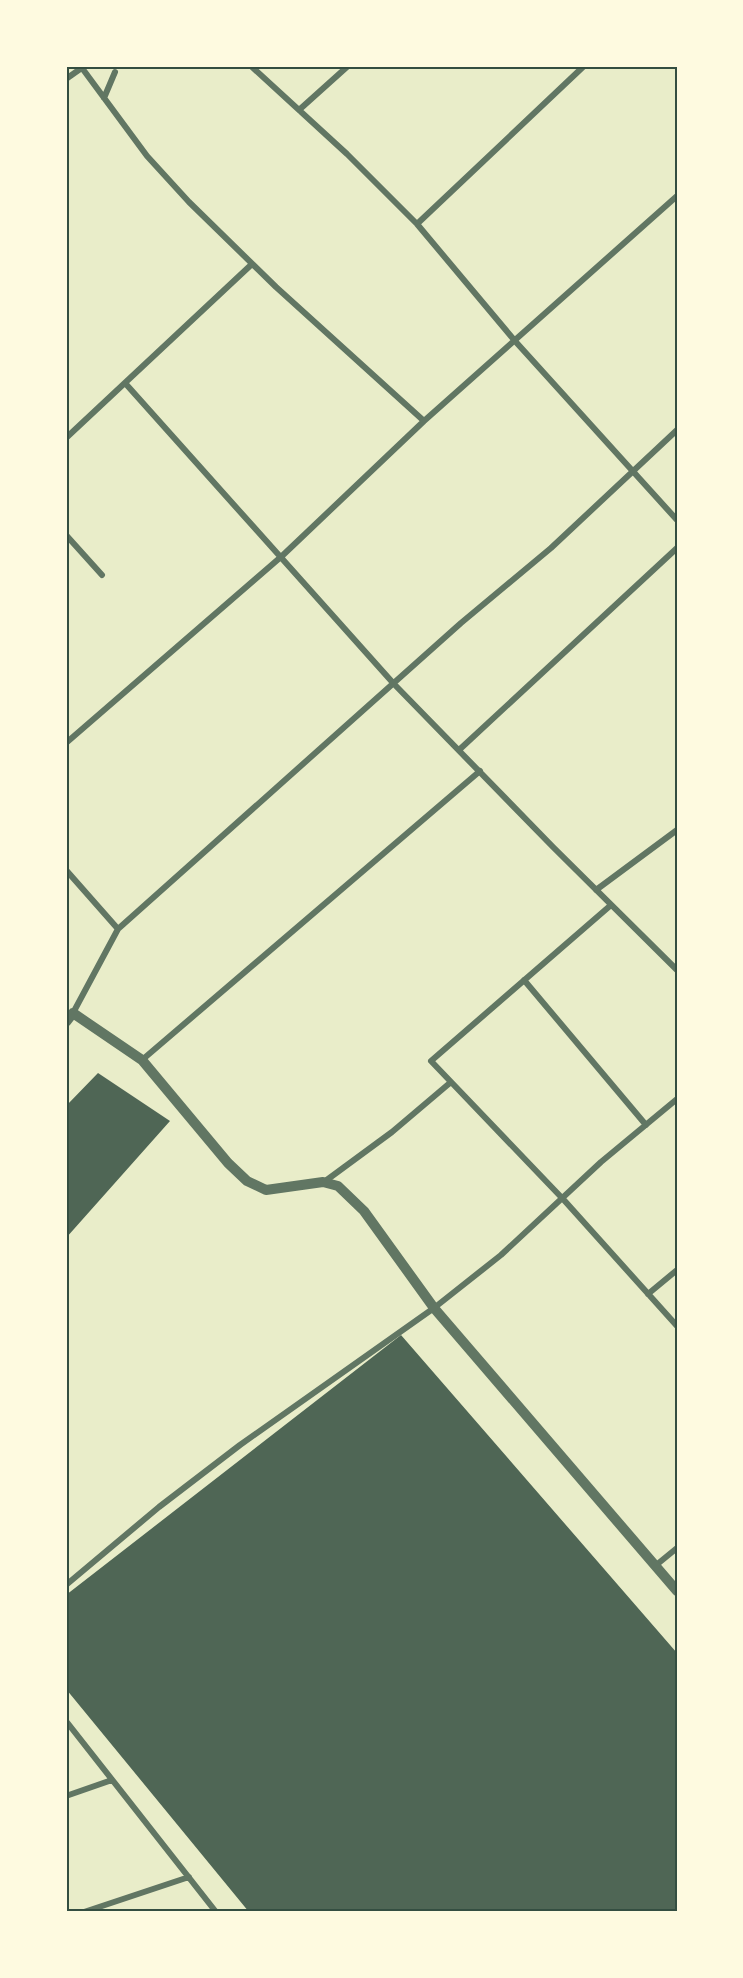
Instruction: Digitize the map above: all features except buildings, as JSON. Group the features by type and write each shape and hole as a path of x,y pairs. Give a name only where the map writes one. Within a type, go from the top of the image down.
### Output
{"street":[{"path":"251,66 347,154 417,224 515,341 677,520"},
{"path":"299,110 348,66"},
{"path":"417,224 584,66"},
{"path":"66,79 83,67 147,156 252,264 424,422"},
{"path":"104,98 115,72"},
{"path":"66,743 282,556 424,422 677,196"},
{"path":"66,438 252,264"},
{"path":"125,383 394,684 677,970"},
{"path":"677,430 633,472 118,929 70,1017 142,1060 228,1162 247,1181 266,1190 323,1182 338,1186 364,1211 434,1308 677,1591"},
{"path":"66,535 102,575"},
{"path":"459,750 677,548"},
{"path":"142,1060 480,771"},
{"path":"596,890 677,830"},
{"path":"66,870 118,929"},
{"path":"611,905 431,1061 563,1199 677,1326"},
{"path":"524,980 646,1125"},
{"path":"323,1182 392,1132 451,1082"},
{"path":"66,1585 159,1507 240,1445 434,1308 501,1255 601,1162 677,1100"},
{"path":"648,1294 677,1270"},
{"path":"654,1566 677,1548"},
{"path":"66,1721 216,1912"},
{"path":"66,1796 112,1779"},
{"path":"84,1912 189,1877"}]}
